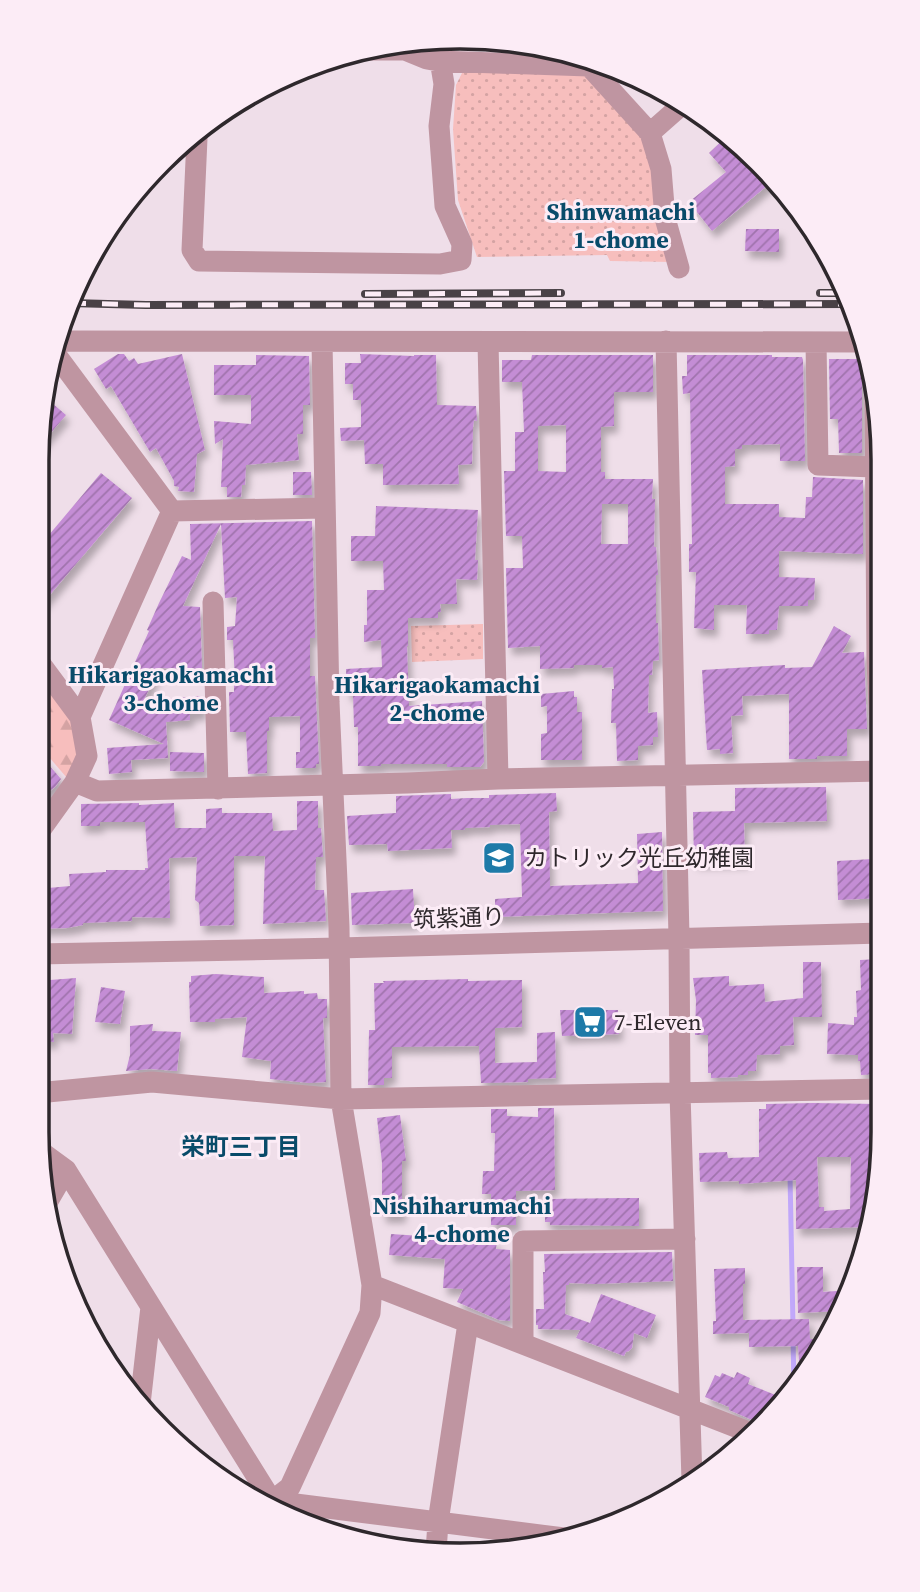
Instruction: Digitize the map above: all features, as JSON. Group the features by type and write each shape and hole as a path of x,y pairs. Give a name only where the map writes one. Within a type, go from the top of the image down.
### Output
{"street":[{"path":"411,52 427,59 438,53 571,64"},
{"path":"196,146 192,250 199,261 440,264 461,260 462,244 445,206 439,126 444,84 438,53"},
{"path":"594,72 650,133 661,169 665,218 679,268"},
{"path":"650,133 676,110"},
{"path":"67,341 853,342"},
{"path":"666,341 680,1093 692,1471"},
{"path":"271,1497 289,1487 301,1462 370,1313 372,1285 341,1099 339,948 324,508 322,342"},
{"path":"488,342 498,779"},
{"path":"816,342 818,465 871,467"},
{"path":"61,362 172,511"},
{"path":"172,511 324,508"},
{"path":"80,718 172,511"},
{"path":"213,602 218,789"},
{"path":"49,675 80,718 87,756 75,782 49,818"},
{"path":"75,782 97,791 871,771"},
{"name":"筑紫通り","path":"49,954 871,933"},
{"path":"49,1092 152,1082 341,1099 871,1089"},
{"path":"50,1158 66,1170 261,1492"},
{"path":"54,1191 66,1170"},
{"path":"523,1343 523,1241 685,1239"},
{"path":"372,1285 743,1430"},
{"path":"141,1390 151,1307"},
{"path":"437,1542 468,1323"},
{"path":"280,1502 540,1535"}],"green space":[{"path":"463,71 585,73 640,128 654,162 672,262 610,261 607,255 477,257 458,200 453,129 456,85"},
{"path":"483,624 483,659 412,662 411,626"},
{"path":"49,683 77,719 81,752 67,778 49,757"}],"building":[{"path":"720,142 766,186 712,231 689,202 726,172 709,153"},
{"path":"746,229 779,229 779,252 745,251"},
{"path":"118,354 124,354 129,361 134,358 138,364 182,354 205,450 197,454 194,492 178,491 179,487 174,486 174,481 156,448 150,452 111,386 106,389 94,369"},
{"path":"360,354 436,355 437,405 476,406 472,464 458,465 459,484 383,485 383,464 365,464 364,440 341,441 340,428 361,427 361,400 353,400 353,384 345,384 345,363 361,363"},
{"path":"256,355 309,356 310,405 303,405 303,434 297,434 299,460 246,465 241,497 227,497 227,487 221,487 223,439 215,444 214,421 251,424 251,395 214,395 214,365 256,365"},
{"path":"532,355 653,355 653,392 614,392 614,426 601,427 601,472 605,472 605,479 653,479 659,660 653,661 652,675 649,675 648,713 657,712 658,737 653,737 653,745 638,746 638,760 617,761 616,723 611,723 613,667 574,665 574,668 540,669 540,646 508,648 506,568 523,568 522,536 506,536 504,471 515,471 515,432 524,432 522,382 502,382 502,360 531,360","holes":["566,425 566,472 538,471 538,426","602,504 628,504 628,544 601,544"]},
{"path":"687,355 772,355 802,357 803,360 805,461 780,461 780,444 742,445 742,449 735,449 735,466 725,467 725,504 779,504 779,517 805,518 806,497 812,497 813,477 863,480 863,554 779,551 779,577 815,578 814,600 808,600 808,606 779,606 777,630 769,630 769,634 746,634 747,605 714,605 714,630 694,628 696,572 689,572 689,544 692,544 690,393 683,394 682,376 687,376"},
{"path":"829,359 858,359 863,382 862,453 839,453 838,419 830,419"},
{"path":"53,404 66,415 50,434"},
{"path":"293,472 311,472 312,495 293,495"},
{"path":"101,473 132,498 49,596 49,535"},
{"path":"376,506 478,510 475,560 478,560 477,580 456,579 457,604 440,604 441,612 438,612 438,618 408,618 407,646 409,706 482,701 484,762 480,767 447,767 447,764 358,766 358,727 354,727 353,694 347,694 346,669 382,667 381,640 364,642 364,625 367,625 367,590 384,590 383,561 351,561 351,536 375,536"},
{"path":"312,521 315,638 310,638 310,676 315,676 319,764 316,764 316,768 296,768 296,752 300,752 300,716 269,717 267,773 248,774 246,732 230,732 229,692 234,692 235,683 233,640 227,640 227,627 235,626 237,597 225,598 221,524 183,606 200,607 202,669 159,668 144,700 202,696 203,713 190,714 190,720 166,722 168,758 131,760 132,772 109,774 107,748 164,744 109,720 182,556 191,560 190,524"},
{"path":"834,626 851,636 842,653 864,652 867,729 847,729 847,756 789,759 789,694 742,696 743,715 731,716 733,753 720,754 720,749 707,750 702,670 785,665 785,668 812,667"},
{"path":"574,691 574,697 577,697 577,712 582,712 582,760 541,760 541,734 547,733 547,706 541,707 541,694"},
{"path":"170,752 204,753 204,772 170,771"},
{"path":"49,765 61,779 49,792"},
{"path":"826,787 827,821 744,823 745,861 694,862 693,812 735,811 735,788"},
{"path":"556,793 557,811 549,812 550,886 638,883 637,834 662,832 663,911 495,917 495,899 522,897 520,824 451,830 452,848 388,851 387,844 349,845 347,816 396,813 396,796 451,794 451,799"},
{"path":"297,801 318,801 318,828 321,828 323,857 316,857 315,890 324,890 326,921 263,924 265,856 234,856 234,925 200,926 199,903 195,900 197,857 169,858 170,918 132,917 132,921 83,923 67,928 49,929 49,888 70,886 69,874 148,868 145,822 100,822 100,826 81,826 81,804 174,803 175,828 206,828 206,809 222,808 222,813 272,813 273,831 297,830"},
{"path":"871,859 871,898 838,900 837,861"},
{"path":"413,889 415,923 352,925 351,893"},
{"path":"871,959 871,1074 861,1075 858,1055 827,1054 828,1023 854,1025 854,1017 857,1017 856,991 861,990 860,960"},
{"path":"803,962 821,962 822,1017 793,1017 794,1045 780,1046 780,1054 757,1055 756,1071 748,1071 748,1075 738,1077 711,1078 711,1073 708,1073 708,1035 695,1035 696,1000 693,978 729,976 729,986 764,984 765,1002 803,998"},
{"path":"216,974 264,977 264,993 304,991 304,994 317,993 318,999 327,999 327,1018 323,1018 326,1082 270,1079 271,1061 242,1057 247,1017 215,1019 215,1022 190,1022 191,976"},
{"path":"76,978 72,1034 53,1033 54,1042 49,1042 49,980"},
{"path":"522,980 522,1027 495,1028 495,1063 537,1062 537,1033 555,1032 556,1078 528,1079 528,1082 481,1083 479,1046 392,1047 392,1078 384,1078 384,1085 368,1085 369,1030 375,1030 374,983"},
{"path":"101,987 125,991 120,1024 95,1022"},
{"name":"7-Eleven","path":"560,1010 618,1010 619,1034 562,1036"},
{"path":"153,1024 152,1031 181,1032 177,1071 126,1071 130,1055 130,1026"},
{"path":"766,1104 871,1104 870,1159 859,1227 796,1229 796,1180 739,1184 739,1181 700,1182 699,1153 727,1152 728,1158 759,1157 759,1109 766,1109","holes":["817,1157 851,1157 850,1209 824,1211 824,1207 819,1207"]},
{"path":"538,1108 554,1108 555,1190 516,1191 516,1225 491,1225 491,1194 482,1194 483,1171 494,1171 495,1133 491,1133 491,1109 507,1109 507,1116 538,1117"},
{"path":"400,1115 406,1161 402,1161 402,1216 382,1216 382,1163 377,1118"},
{"path":"639,1198 639,1226 550,1225 550,1222 545,1222 545,1199"},
{"path":"391,1234 497,1241 496,1249 510,1250 510,1321 499,1320 457,1302 463,1289 443,1288 445,1259 389,1255"},
{"path":"672,1252 673,1281 566,1285 565,1314 590,1323 601,1294 656,1315 647,1338 634,1333 632,1348 624,1356 576,1338 580,1330 538,1329 536,1309 544,1309 544,1254"},
{"path":"797,1267 823,1267 823,1292 839,1291 830,1311 798,1313"},
{"path":"745,1268 743,1320 809,1319 810,1339 814,1341 801,1361 798,1346 749,1347 749,1333 713,1334 713,1321 716,1321 714,1269"},
{"path":"737,1372 750,1378 748,1384 775,1395 753,1421 705,1397 715,1375 720,1377 722,1373 734,1378"}],"waterway":[{"path":"790,1175 793,1326"},
{"path":"793,1339 794,1371"}],"railway":[{"path":"365,294 561,293"},
{"path":"820,293 836,293"},
{"path":"80,303 840,304"}],"place":[{"name":"カトリック光丘幼稚園","path":"499,858"},
{"name":"7-Eleven","path":"590,1022"}],"district":[{"name":"Shinwamachi 1-chome","path":"621,226"},
{"name":"Hikarigaokamachi 3-chome","path":"171,689"},
{"name":"Hikarigaokamachi 2-chome","path":"437,699"},
{"name":"栄町三丁目","path":"241,1147"},
{"name":"Nishiharumachi 4-chome","path":"462,1220"}]}
